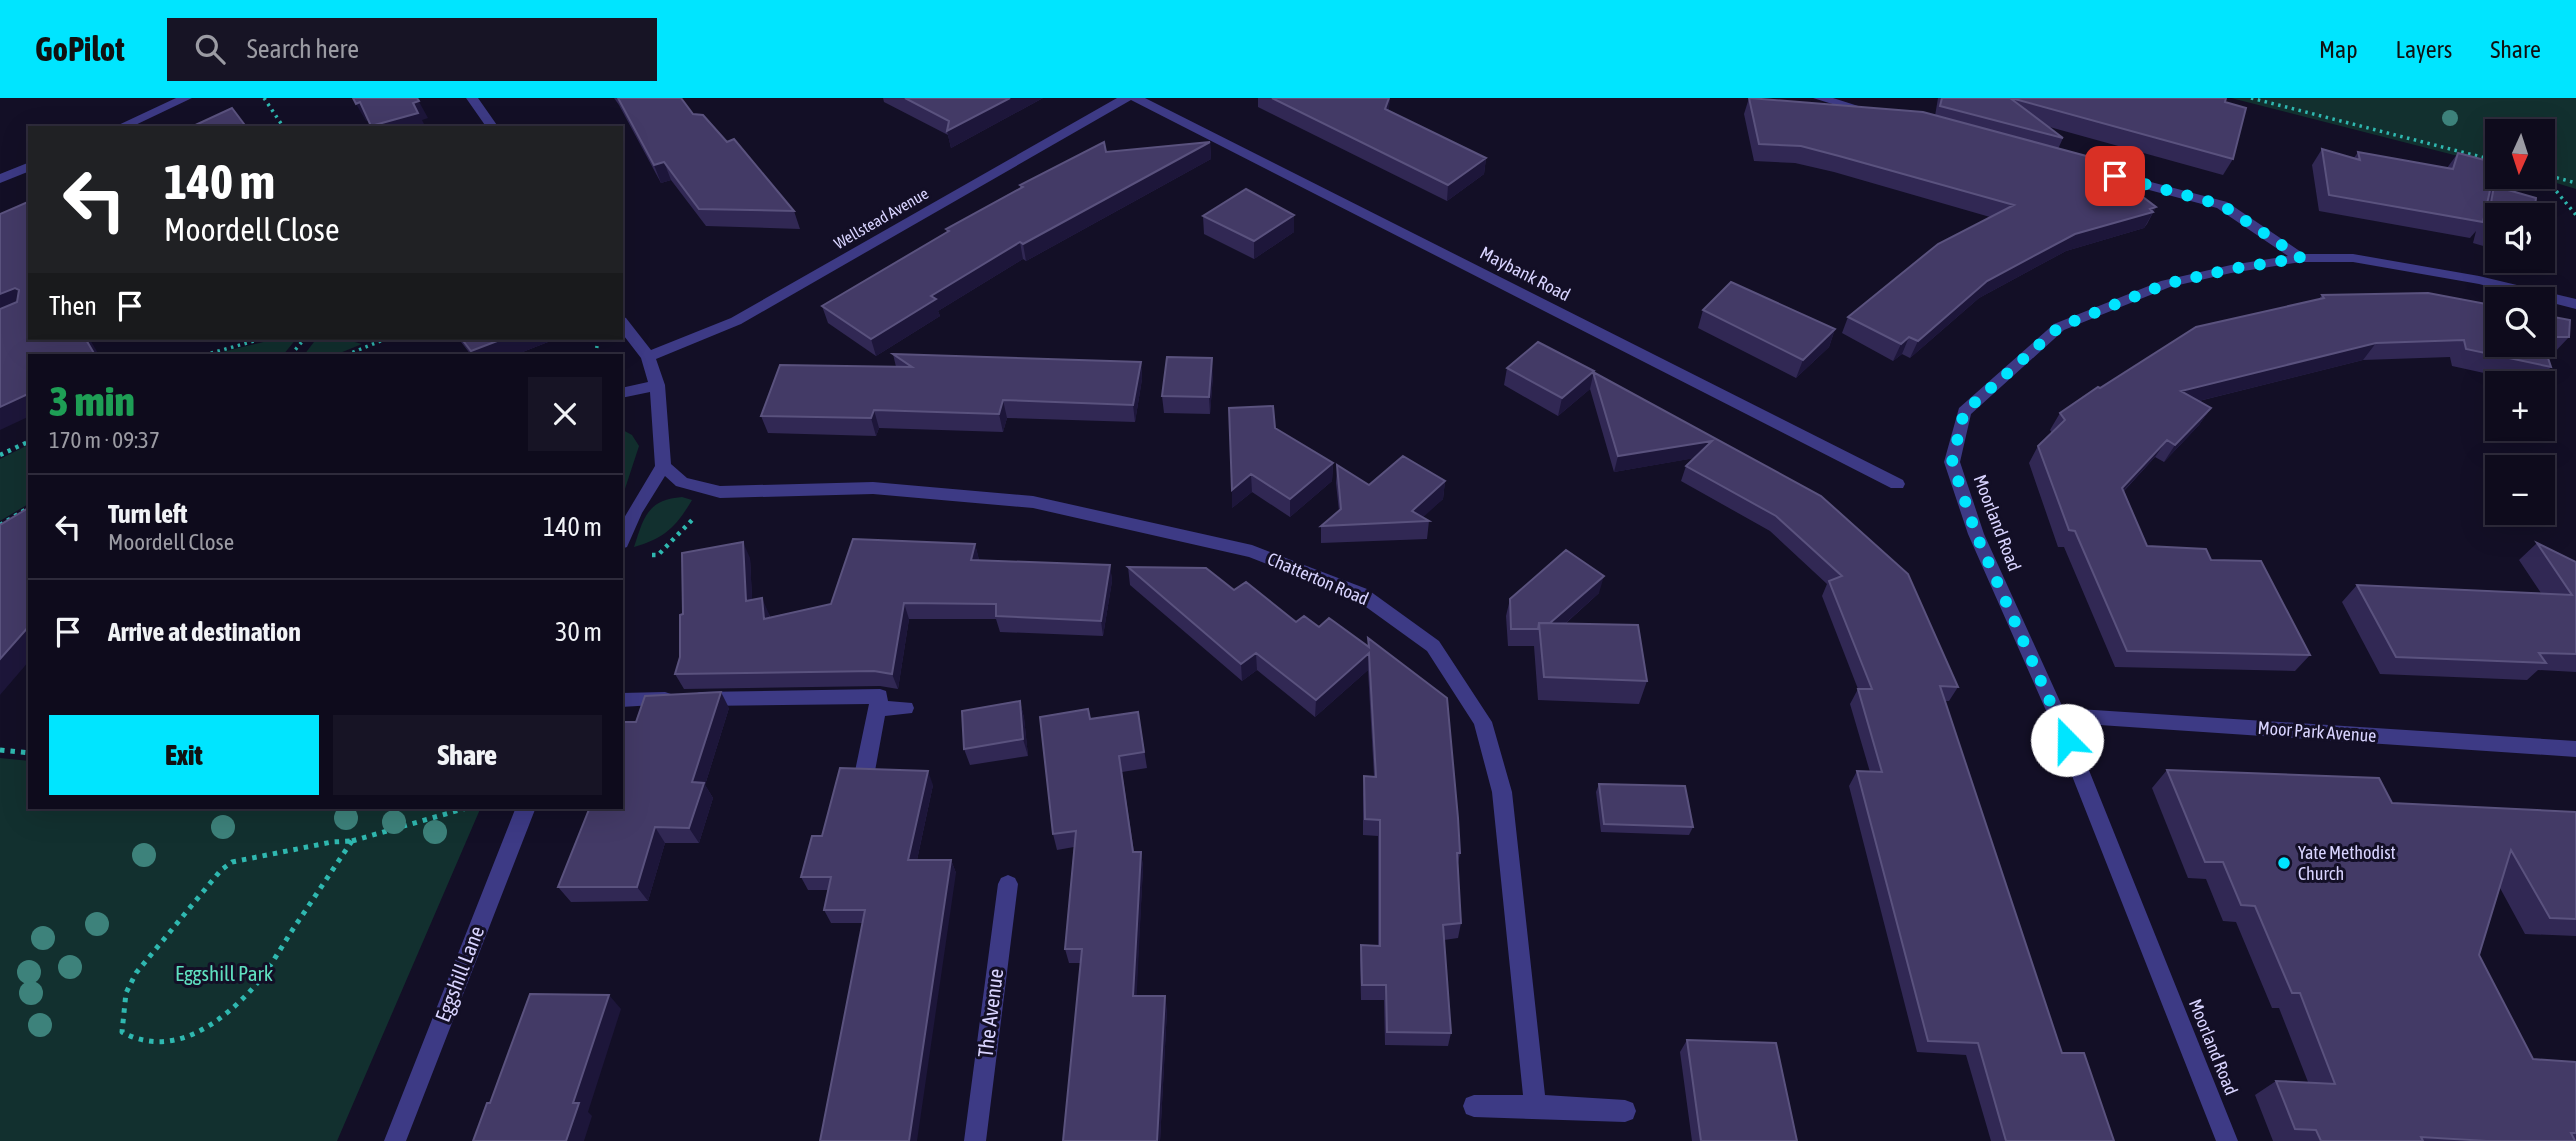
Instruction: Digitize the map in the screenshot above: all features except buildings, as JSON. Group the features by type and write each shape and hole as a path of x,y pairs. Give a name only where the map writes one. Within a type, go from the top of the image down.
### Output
{"street":[{"path":"123,126 186,98"},
{"path":"472,98 492,126"},
{"name":"Wellstead Avenue","path":"649,357 736,321 1126,98"},
{"name":"Maybank Road","path":"1136,98 1897,484"},
{"path":"1819,98 1886,116"},
{"path":"2074,166 2222,205 2301,258"},
{"path":"0,179 28,167"},
{"name":"Moorland Road","path":"2227,1141 2057,715 1976,534 1952,462 1964,412 2059,327 2166,284 2231,269 2301,258 2366,260 2479,280 2576,304"},
{"path":"623,324 649,357 657,385 663,466 634,512 623,538"},
{"path":"623,394 657,385"},
{"name":"Chatterton Road","path":"663,466 682,482 720,492 873,488 1033,502 1252,551 1361,594 1433,646 1483,722 1502,792 1535,1106"},
{"path":"623,700 880,696 865,771"},
{"path":"877,709 905,708"},
{"name":"Moor Park Avenue","path":"2057,715 2576,749"},
{"name":"Eggshill Lane","path":"395,1141 525,809"},
{"name":"The Avenue","path":"975,1141 1008,884"},
{"path":"1474,1106 1625,1111"}],"path":[{"path":"264,98 283,126"},
{"path":"2251,98 2485,158"},
{"path":"2555,177 2576,183"},
{"path":"2555,189 2576,215"},
{"path":"208,354 258,340"},
{"path":"292,354 303,340"},
{"path":"348,354 384,340"},
{"path":"0,455 28,442"},
{"path":"646,556 658,555 720,492"},
{"path":"0,525 28,508"},
{"path":"0,750 28,753"},
{"path":"352,841 254,987 245,995 195,1033 180,1041 131,1038 122,1031 126,993 136,973 221,870 232,862 332,842 352,841 463,809"}],"green space":[{"path":"2231,98 2576,98 2576,189 2555,183 2555,119 2485,119 2485,163"},
{"path":"272,340 295,340 284,354 214,354"},
{"path":"315,340 347,340 362,344 337,354 305,354"},
{"path":"623,430 632,435 639,446 623,495"},
{"path":"28,445 28,504 0,521 0,459"},
{"path":"682,497 692,500 675,524 654,540 634,547 644,519 654,506"},
{"name":"Eggshill Park","path":"0,758 28,761 28,809 480,809 337,1141 0,1141"}],"place":[{"name":"Yate Methodist Church","path":"2284,863"}],"route":[{"path":"2067,740 1976,534 1952,462 1964,412 2059,327 2166,284 2231,269 2301,258 2222,205 2115,176"}]}
